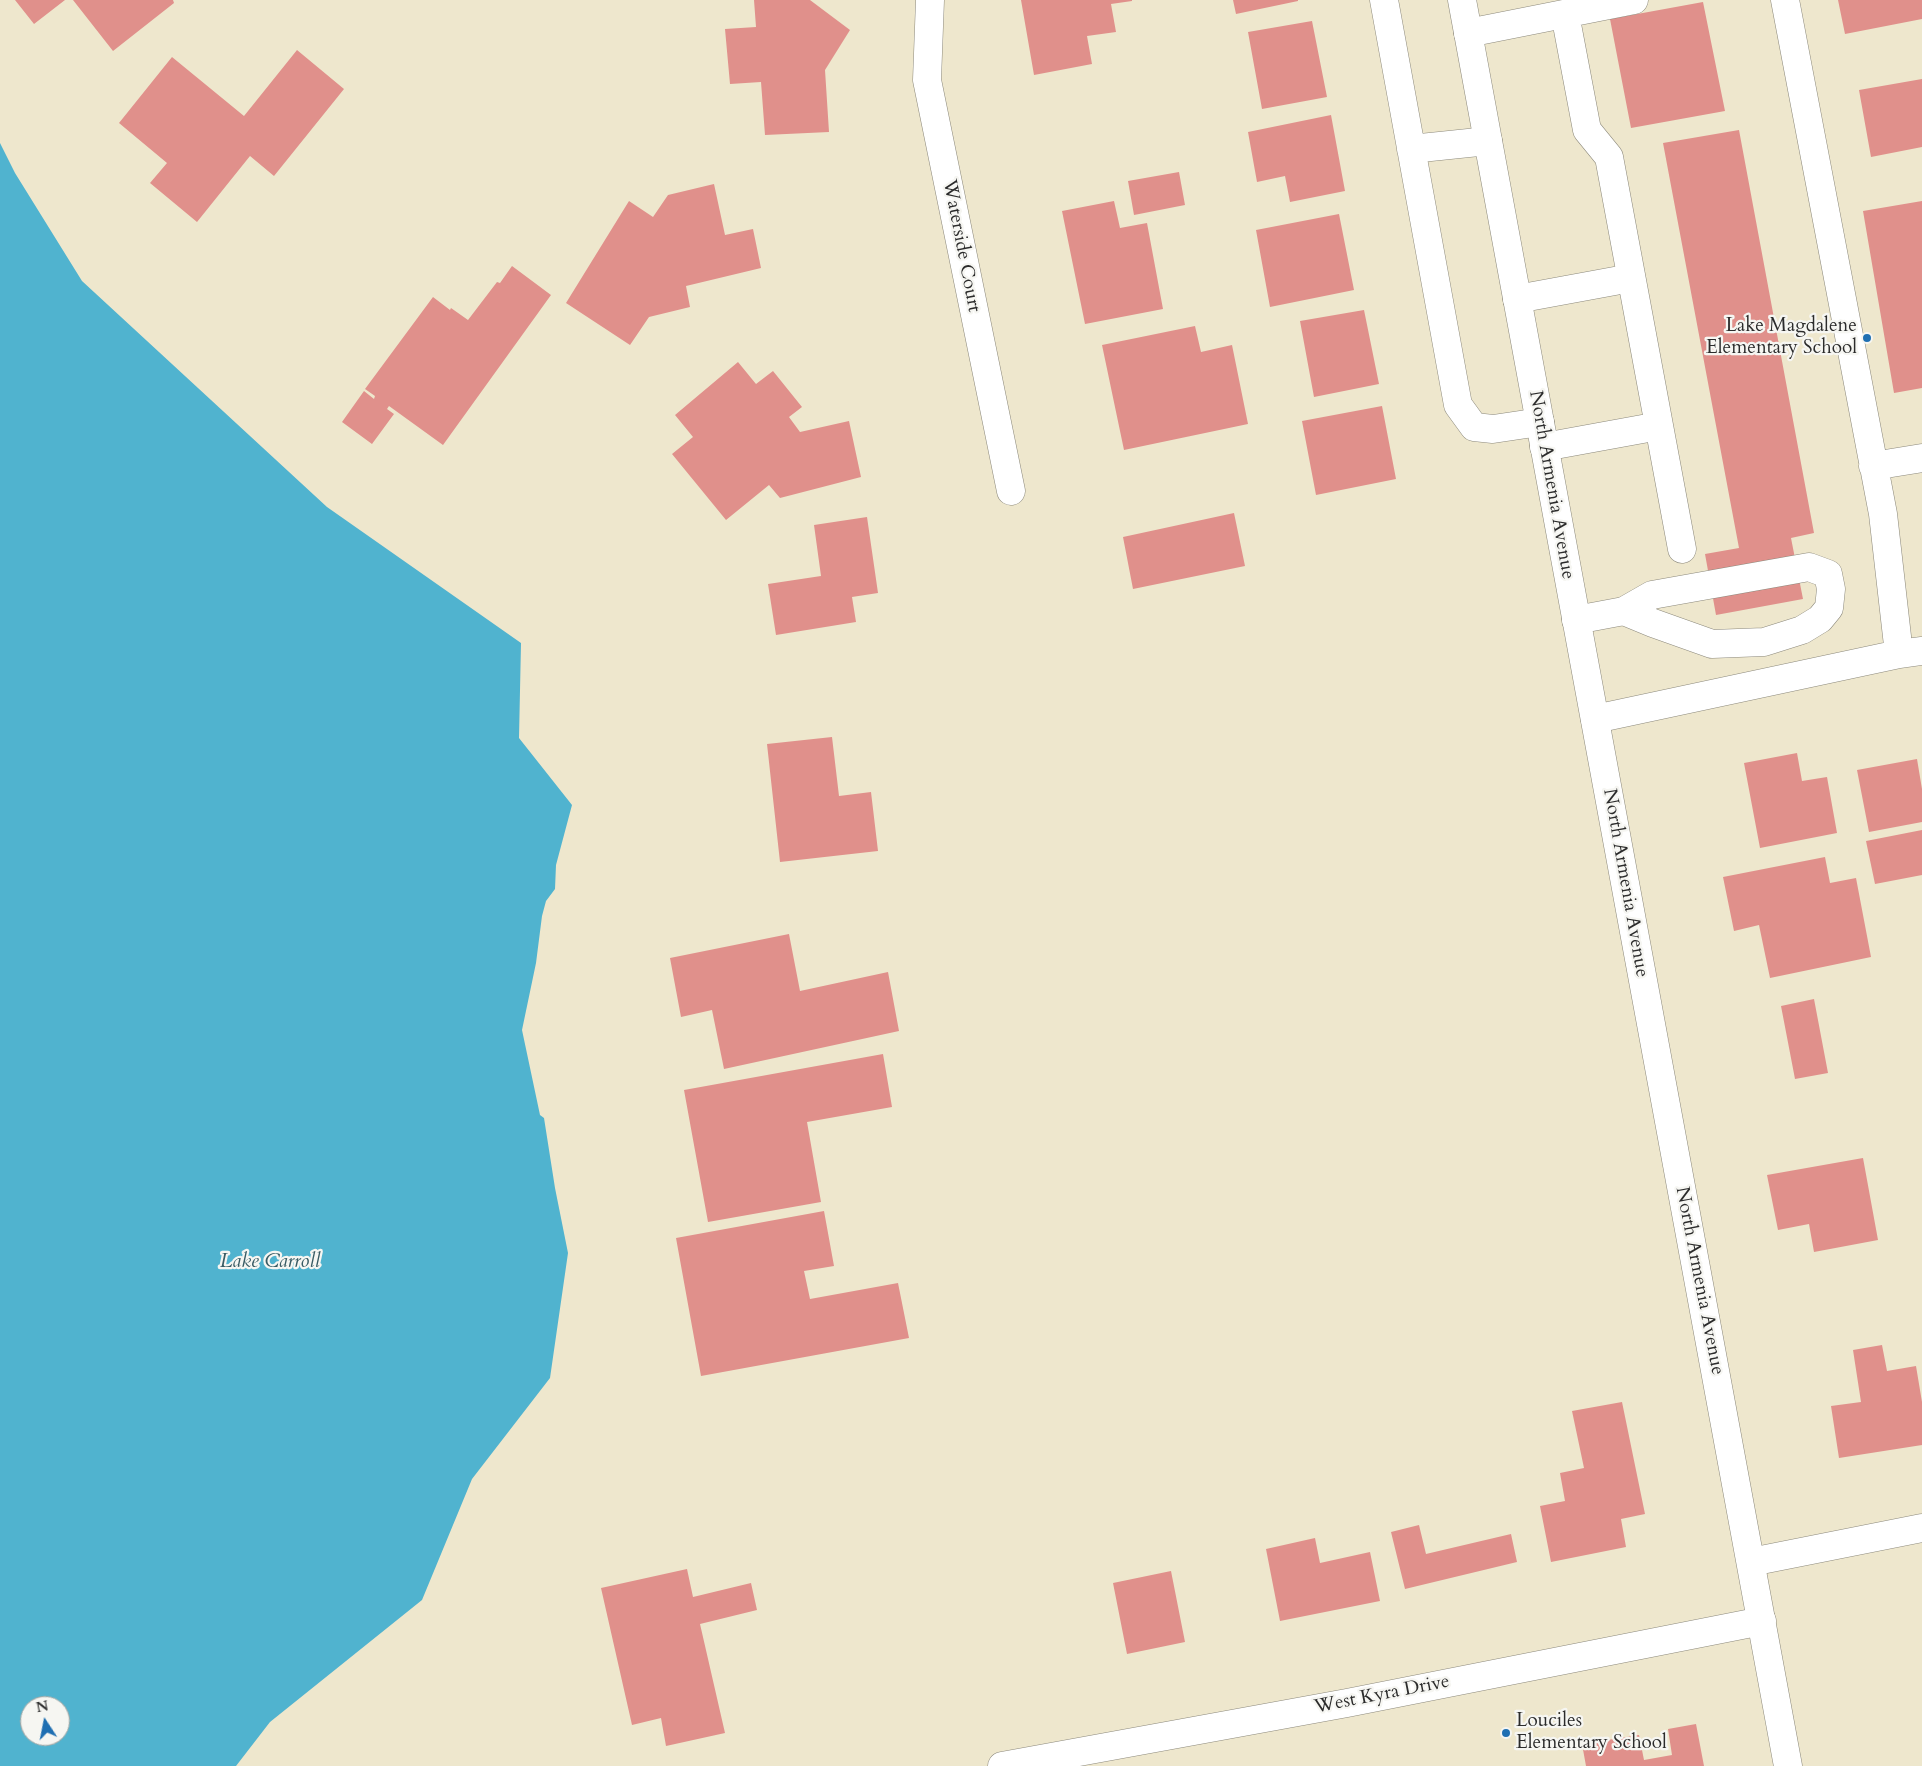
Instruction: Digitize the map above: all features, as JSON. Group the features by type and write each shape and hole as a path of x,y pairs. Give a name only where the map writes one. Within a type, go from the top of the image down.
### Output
{"main road":[{"name":"Waterside Court","path":"930,0 927,80 1011,491"},
{"path":"1384,0 1458,405 1474,427 1493,429 1542,434 1659,426"},
{"name":"North Armenia Avenue","path":"1462,0 1788,1766"},
{"path":"1468,33 1634,0"},
{"path":"1595,719 1911,653 1873,466 1785,0"},
{"path":"1565,14 1587,130 1609,157 1682,548"},
{"path":"1411,149 1488,141"},
{"path":"1517,298 1632,278"},
{"path":"1873,466 1922,458"},
{"path":"1576,620 1624,611 1652,595 1809,567 1828,574 1831,589 1829,608 1820,619 1802,630 1764,642 1712,644 1624,611"},
{"path":"1751,1562 1922,1528"},
{"name":"West Kyra Drive","path":"1002,1766 1347,1703 1762,1621"}],"water":[{"name":"Lake Carroll","path":"0,143 15,173 82,281 327,507 521,643 519,738 572,805 556,865 555,889 546,901 542,916 536,963 522,1030 540,1115 544,1118 568,1253 550,1378 472,1479 422,1600 270,1722 236,1766 0,1766"}],"building":[{"path":"15,0 65,0 34,24"},
{"path":"73,0 173,0 174,3 113,51"},
{"path":"754,0 810,0 850,30 825,70 829,132 765,135 761,82 730,84 725,29 756,27"},
{"path":"1021,0 1132,1 1111,4 1116,32 1087,36 1092,64 1034,75"},
{"path":"1233,0 1298,0 1298,1 1236,14"},
{"path":"1838,0 1922,0 1922,19 1845,34"},
{"path":"1703,2 1725,111 1631,128 1610,19"},
{"path":"1312,21 1327,97 1262,109 1248,32"},
{"path":"297,50 344,89 274,176 250,156 197,222 150,183 167,163 119,123 172,57 244,116"},
{"path":"1922,79 1922,147 1871,157 1859,90"},
{"path":"1331,115 1345,191 1290,202 1285,176 1257,182 1248,132"},
{"path":"1739,130 1814,533 1791,538 1803,599 1716,615 1705,554 1739,548 1663,143"},
{"path":"1179,172 1185,205 1134,215 1128,181"},
{"path":"714,184 725,235 753,229 761,268 686,286 690,307 649,317 630,345 566,303 629,201 653,217 668,195"},
{"path":"1114,201 1120,228 1147,223 1163,309 1085,324 1062,211"},
{"path":"1922,201 1922,388 1894,393 1863,211"},
{"path":"1339,214 1354,290 1270,307 1256,230"},
{"path":"512,266 551,295 443,445 389,406 387,409 394,414 372,444 342,422 364,391 374,399 375,396 365,389 433,297 450,310 451,308 468,320 497,282 500,283"},
{"path":"1364,310 1379,384 1314,397 1300,321"},
{"path":"1195,326 1201,352 1232,345 1248,424 1124,450 1102,345"},
{"path":"738,362 756,384 773,371 802,407 789,417 800,432 849,421 861,477 780,498 769,485 726,520 672,454 693,437 675,415"},
{"path":"1382,406 1396,479 1316,495 1302,421"},
{"path":"1234,513 1245,566 1133,589 1123,537"},
{"path":"867,517 878,593 852,597 856,622 776,635 768,584 821,576 814,525"},
{"path":"832,737 839,796 871,792 878,851 780,862 767,744"},
{"path":"1797,753 1802,781 1827,777 1837,833 1760,848 1744,763"},
{"path":"1917,759 1922,789 1922,822 1869,832 1857,770"},
{"path":"1922,830 1922,875 1875,884 1866,841"},
{"path":"1825,857 1830,883 1856,878 1871,957 1770,978 1759,925 1734,931 1723,877"},
{"path":"789,934 800,991 888,972 899,1031 724,1069 712,1010 681,1017 670,958"},
{"path":"1814,999 1828,1073 1795,1079 1781,1006"},
{"path":"883,1054 892,1107 807,1122 821,1202 708,1222 684,1090"},
{"path":"1863,1158 1878,1240 1814,1252 1809,1224 1778,1230 1767,1175"},
{"path":"824,1211 834,1266 804,1271 810,1299 898,1283 909,1338 701,1376 676,1238"},
{"path":"1882,1345 1887,1371 1916,1366 1922,1402 1922,1445 1839,1458 1831,1406 1861,1402 1853,1350"},
{"path":"1622,1402 1645,1514 1621,1519 1626,1547 1551,1562 1540,1506 1565,1501 1560,1473 1584,1468 1572,1411"},
{"path":"1419,1525 1426,1554 1511,1534 1517,1562 1405,1589 1391,1532"},
{"path":"1315,1538 1320,1563 1370,1552 1380,1601 1280,1621 1266,1549"},
{"path":"687,1569 693,1597 751,1583 757,1610 700,1624 725,1733 666,1746 661,1718 632,1725 601,1588"},
{"path":"1171,1571 1185,1642 1127,1654 1113,1583"},
{"path":"1696,1724 1704,1766 1586,1766 1582,1744 1639,1735 1644,1760 1672,1755 1668,1729"}],"place":[{"name":"Lake Magdalene Elementary School","path":"1867,338"},
{"name":"Louciles Elementary School","path":"1506,1733"}]}
